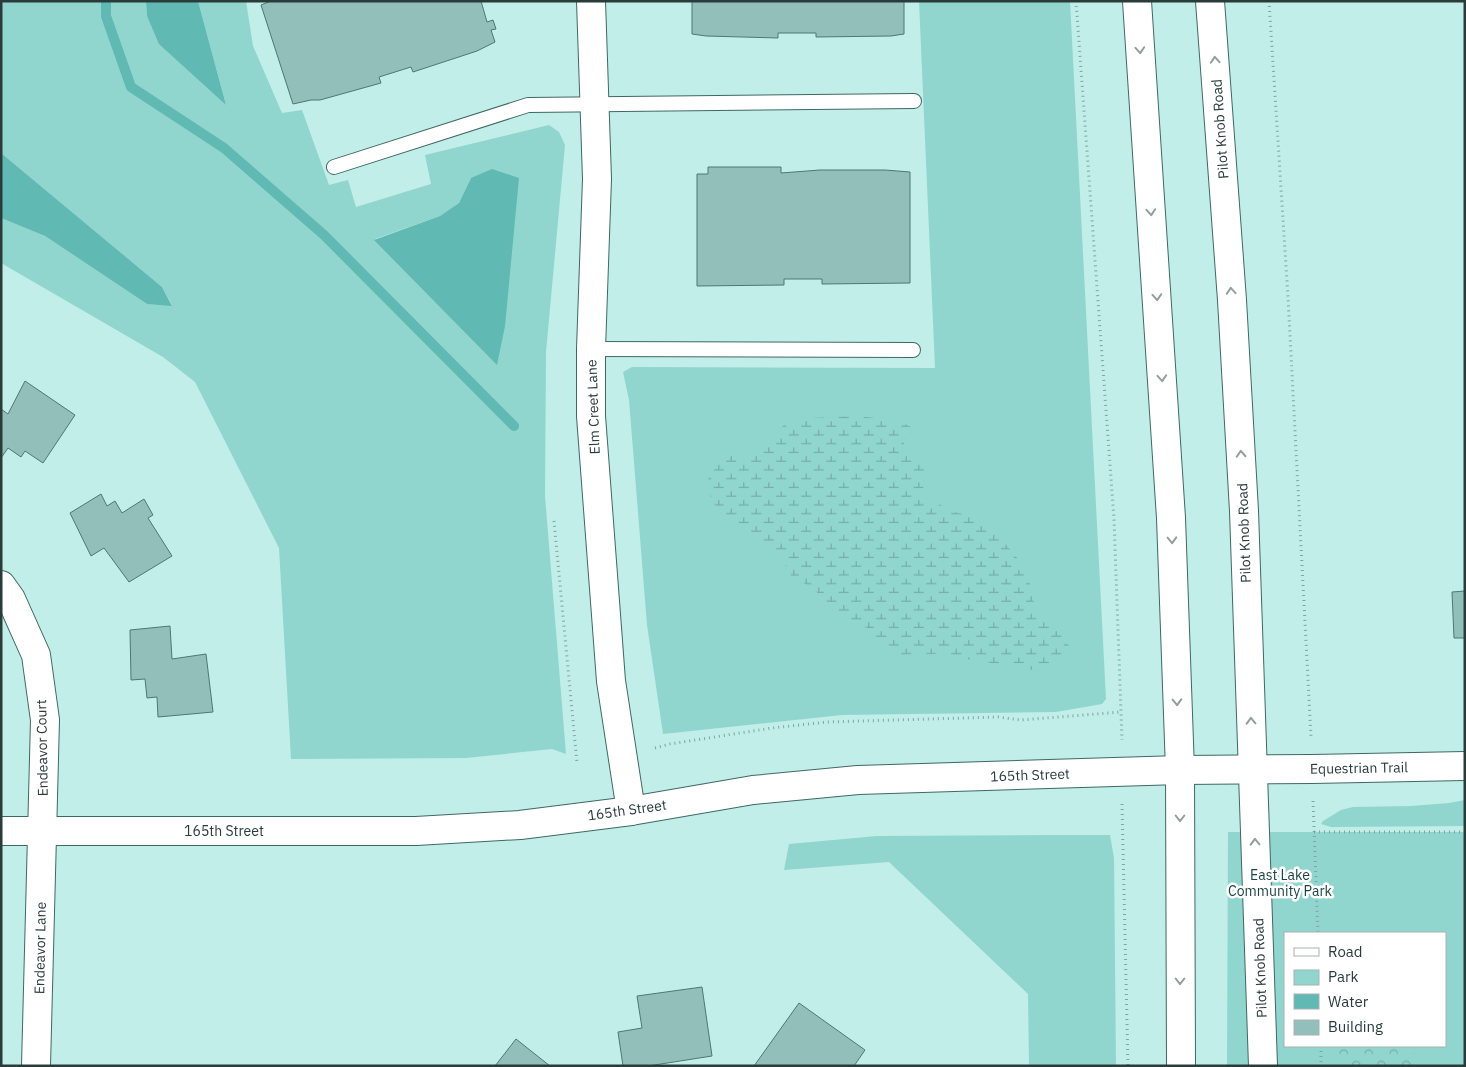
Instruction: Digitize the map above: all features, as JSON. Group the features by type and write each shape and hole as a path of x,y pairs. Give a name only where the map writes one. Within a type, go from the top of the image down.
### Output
{"street":[{"name":"Elm Creet Lane","path":"591,1 597,179 591,349 591,416 611,681 631,811"},
{"path":"1137,1 1171,518 1180,770 1181,1066"},
{"name":"Pilot Knob Road","path":"1210,1 1232,300 1244,502 1263,1066"},
{"name":"Endeavor Court","path":"1,585 11,598 36,655 45,720 43,830"},
{"name":"Equestrian Trail","path":"1252,770 1465,766"},
{"name":"165th Street","path":"1,830 416,830 520,825 631,811 753,790 858,780 1180,770 1252,770"},
{"name":"Endeavor Lane","path":"36,1066 43,830"}],"lane":[{"path":"334,167 528,105 914,101"},
{"path":"591,349 913,350"}],"path":[{"path":"1076,1 1114,520 1123,772 1122,828 1128,1066"},
{"path":"1269,1 1289,326 1312,769 1318,932"},
{"path":"554,521 577,763"},
{"path":"655,748 772,728 827,722 998,717 1021,720 1121,712"},
{"path":"1314,832 1465,832"},
{"path":"1320,1047 1320,1066"}],"green space":[{"path":"1,1 146,1 147,16 226,105 198,1 246,1 253,46 282,113 302,110 329,185 348,180 356,207 431,184 425,155 549,125 559,132 565,145 546,352 545,496 566,754 552,749 466,758 291,759 279,548 195,382 163,357 1,263 1,218 45,236 147,304 172,305 162,287 1,153","holes":["471,178 497,364 375,239 440,216 459,203"]},
{"path":"919,1 1070,1 1106,699 1102,704 1056,712 842,715 663,734 647,625 629,400 623,372 632,367 935,368"},
{"path":"858,416 894,418 911,427 904,443 906,454 927,468 922,495 954,512 984,518 1027,570 1037,617 1061,628 1071,651 1039,671 936,654 901,655 879,646 867,628 845,618 811,587 792,577 782,560 767,543 736,526 711,501 708,476 729,453 753,457 767,448 788,419"},
{"path":"1465,800 1465,826 1331,827 1321,824 1341,810 1353,807 1411,806"},
{"name":"East Lake Community Park","path":"1228,832 1465,832 1465,1066 1227,1066"},
{"path":"1110,835 1114,858 1116,1066 1029,1066 1028,994 889,862 784,870 789,844 877,836"},
{"path":"1339,1047 1412,1047 1421,1066 1339,1066"}],"water":[{"path":"146,1 198,1 226,105 159,44 147,16"},
{"path":"1,153 162,287 172,306 147,304 45,236 1,218"},
{"path":"492,169 519,178 505,326 497,365 374,240 440,216 459,203 471,178"}],"building":[{"path":"271,1 481,1 487,22 493,20 496,29 491,30 495,42 477,51 413,72 411,67 379,77 381,83 320,100 293,104 261,5"},
{"path":"692,1 904,1 904,34 891,36 816,37 816,33 778,33 778,38 692,34"},
{"path":"708,167 781,167 781,173 820,170 910,172 910,283 822,284 822,279 784,279 784,285 697,286 697,174 708,174"},
{"path":"25,381 75,415 43,463 25,451 21,457 8,448 1,458 1,409 8,414"},
{"path":"101,494 107,506 115,501 122,513 144,499 153,515 148,518 172,556 129,582 104,548 91,556 70,513"},
{"path":"1465,591 1465,638 1454,638 1452,592"},
{"path":"170,626 172,659 206,654 213,712 158,717 157,697 147,698 145,679 131,680 130,630"},
{"path":"702,987 712,1056 648,1066 623,1066 618,1032 642,1028 637,996"},
{"path":"799,1003 865,1050 854,1066 754,1066"},
{"path":"516,1039 550,1066 495,1066"}],"waterway":[{"path":"106,1 106,16 131,87 224,148 324,235 514,426"}]}
